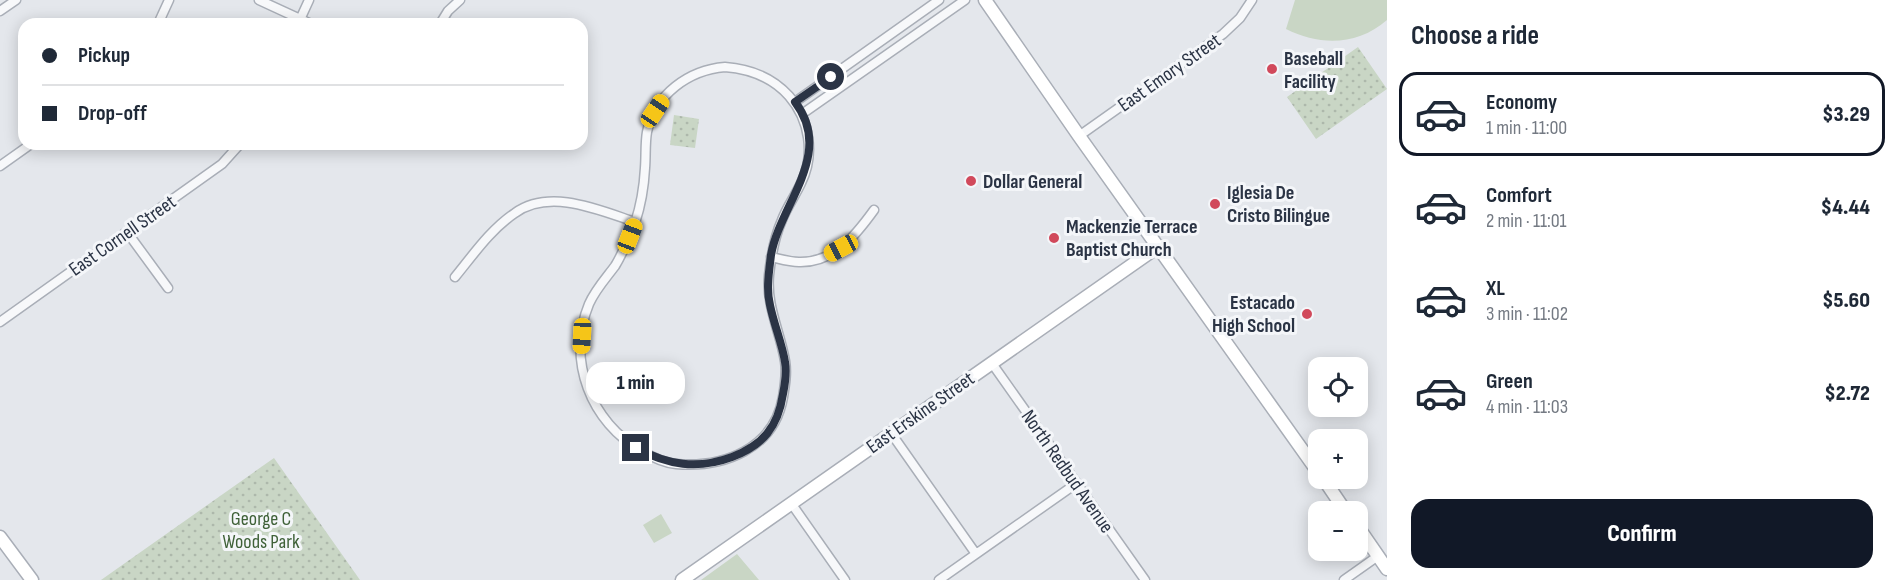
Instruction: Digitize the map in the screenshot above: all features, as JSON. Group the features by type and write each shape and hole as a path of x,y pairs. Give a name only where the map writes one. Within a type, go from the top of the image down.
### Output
{"main road":[{"path":"985,0 1308,458"},
{"name":"East Erskine Street","path":"682,580 1159,246"},
{"path":"0,537 32,580"},
{"path":"1368,542 1387,569"}],"street":[{"path":"0,11 16,0"},
{"path":"161,18 169,0"},
{"path":"259,0 292,18"},
{"path":"301,18 309,0"},
{"path":"444,18 460,0"},
{"path":"795,102 939,0"},
{"path":"802,114 965,0"},
{"name":"East Emory Street","path":"1079,136 1223,34 1240,18 1252,0"},
{"path":"738,68 770,79 795,102 802,114 808,138 807,168 782,220 771,257 768,290 786,372 779,414 764,438 747,450 715,462 673,464 648,454 614,432 604,420 592,399 583,371 581,354 582,336 589,304 616,264 635,222 644,187 647,134 650,123 662,100 679,83 705,70 738,68"},
{"path":"0,166 23,150"},
{"name":"East Cornell Street","path":"0,322 222,164 235,150"},
{"path":"455,277 502,223 526,207 548,202 575,204 635,222"},
{"path":"771,257 799,262 825,257 851,240 874,210"},
{"path":"127,232 168,288"},
{"name":"North Redbud Avenue","path":"991,362 1145,580"},
{"path":"891,433 976,554"},
{"path":"939,580 1077,483"},
{"path":"791,503 845,580"},
{"path":"1344,580 1378,556"}],"green space":[{"path":"1295,0 1387,0 1387,20 1375,29 1351,39 1338,41 1312,38 1286,29"},
{"path":"1358,47 1387,89 1316,139 1287,97"},
{"path":"674,115 699,119 695,148 670,145"},
{"name":"George C Woods Park","path":"274,458 360,580 101,580"},
{"path":"661,514 672,533 654,543 643,525"},
{"path":"737,554 759,580 701,580"}],"place":[{"name":"Baseball Facility","path":"1272,69"},
{"name":"Dollar General","path":"971,181"},
{"name":"Iglesia De Cristo Bilingue","path":"1215,204"},
{"name":"Mackenzie Terrace Baptist Church","path":"1054,238"},
{"name":"Estacado High School","path":"1307,314"}],"route":[{"path":"636,448 673,464 715,462 755,446 774,425 782,404 786,372 768,290 771,257 782,220 802,182 809,155 807,127 795,102 831,77"}]}
